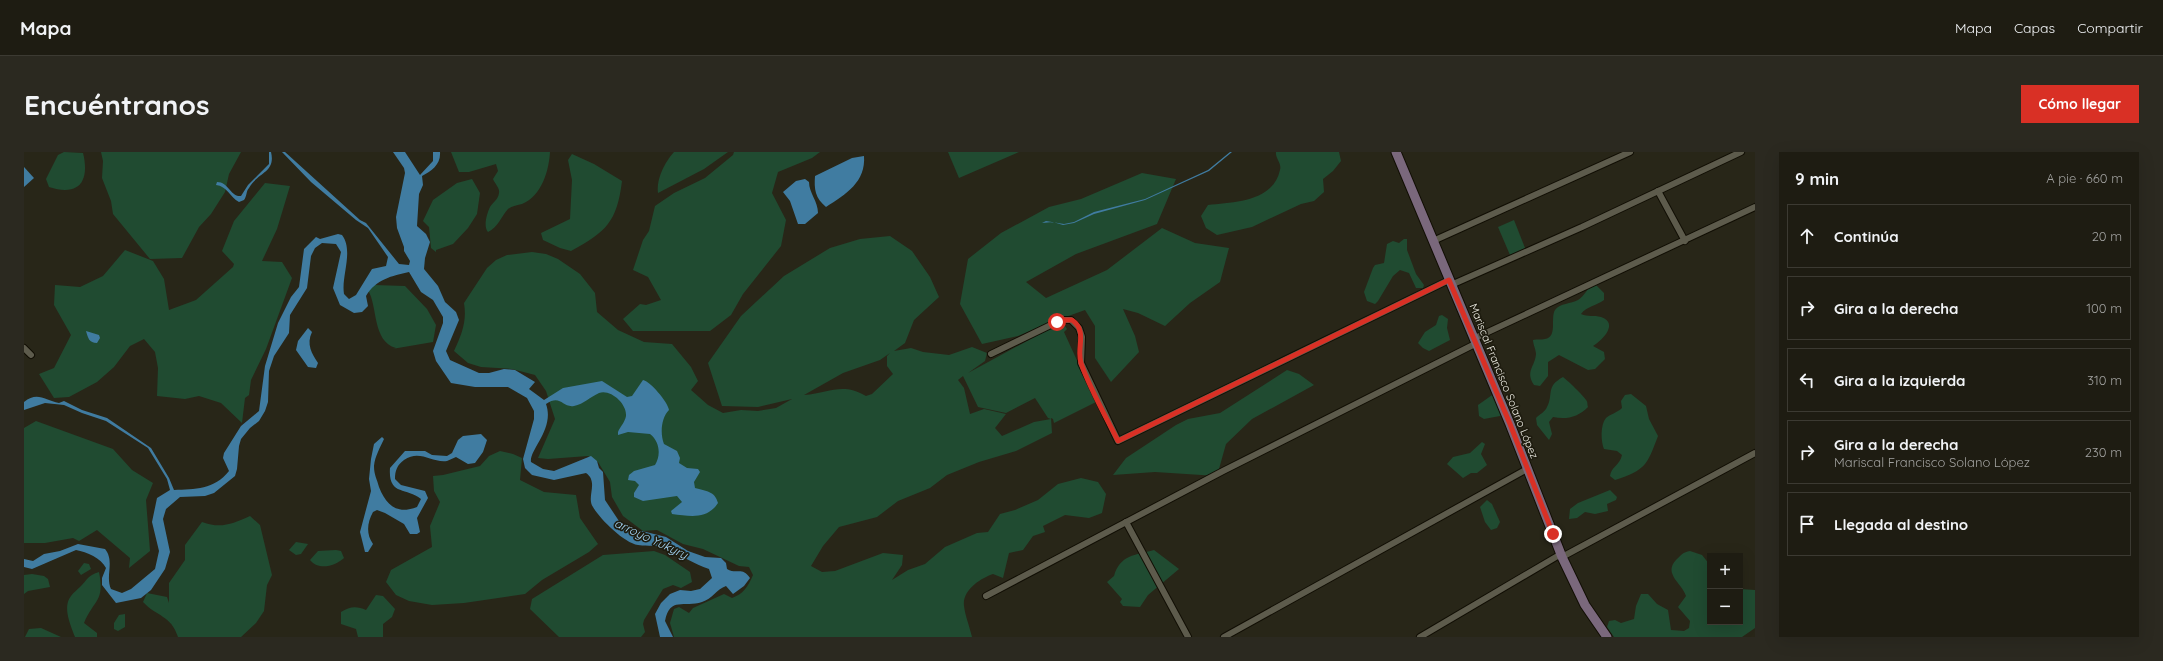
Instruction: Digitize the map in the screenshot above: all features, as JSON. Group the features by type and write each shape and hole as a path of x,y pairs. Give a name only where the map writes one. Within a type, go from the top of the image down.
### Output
{"main road":[{"name":"Mariscal Francisco Solano López","path":"1396,152 1562,556 1585,605 1607,637"}],"street":[{"path":"1433,241 1630,152"},
{"path":"991,354 1063,320 1074,322 1079,328 1082,337 1081,363 1118,441 1450,282 1582,227 1741,152"},
{"path":"1658,191 1685,241"},
{"path":"986,596 1223,471 1474,342 1755,207"},
{"path":"24,348 31,355"},
{"path":"1420,637 1562,556 1755,453"},
{"path":"1224,637 1527,469"},
{"path":"1126,522 1188,637"}],"green space":[{"path":"64,152 83,153 85,172 80,184 75,188 59,190 49,187 46,179 58,155"},
{"path":"101,152 241,152 229,174 225,192 211,214 199,227 182,258 150,259 113,214 111,201 102,178 103,161"},
{"path":"451,152 550,152 546,174 535,195 522,204 508,209 497,225 488,232 486,227 487,216 490,207 497,199 499,193 493,179 498,171 496,164 469,172 459,172"},
{"path":"674,152 728,152 704,169 658,193 658,182 662,171"},
{"path":"734,152 820,152 812,158 778,172 772,193 786,220 781,246 743,294 731,315 710,331 633,331 623,319 640,304 646,305 661,300 648,277 633,270 643,240 649,231 655,206 674,193 705,178 733,155"},
{"path":"948,152 1019,152 959,178"},
{"path":"1276,152 1339,152 1341,161 1333,171 1323,179 1324,192 1314,201 1301,204 1252,227 1217,235 1206,228 1201,216 1208,205 1240,201 1261,194 1269,189 1276,181 1280,170"},
{"path":"572,154 594,164 622,181 617,207 608,224 593,238 571,251 560,248 543,240 541,233 570,219 572,180 568,160"},
{"path":"1142,173 1176,179 1157,224 1076,254 1026,282 1046,298 1107,270 1162,228 1195,243 1229,248 1220,282 1190,303 1165,326 1138,313 1123,309 1135,336 1139,352 1111,382 1095,358 1095,326 1085,310 1018,336 982,344 960,304 968,259 1001,233 1049,207 1081,199"},
{"path":"472,179 480,193 477,214 468,228 453,244 436,250 436,252 431,248 429,227 423,221 433,200 457,183"},
{"path":"265,183 290,186 277,229 262,261 282,262 292,278 266,349 251,380 249,395 245,398 242,423 221,403 199,396 185,399 157,396 158,368 155,352 144,339 130,346 114,367 97,382 69,397 54,398 39,374 54,368 71,335 54,305 55,285 80,287 103,276 125,250 153,261 164,279 169,310 196,300 233,267 234,264 222,251 234,221"},
{"path":"1514,220 1525,248 1510,255 1498,227"},
{"path":"890,236 912,251 930,277 939,297 914,320 905,343 894,351 911,348 923,352 949,355 972,347 987,353 985,361 968,373 1062,322 1067,329 1064,332 1096,402 1054,423 1053,419 1051,418 1052,433 1016,451 979,462 947,475 930,488 898,501 877,517 839,527 823,546 811,566 822,572 835,571 883,553 903,555 902,565 892,580 908,570 925,564 945,547 977,533 988,532 1000,514 1015,510 1038,500 1058,484 1081,478 1098,482 1106,494 1102,513 1089,518 1065,515 1043,526 1045,532 1033,536 1023,550 1009,553 1003,578 993,574 983,578 973,586 969,590 964,600 965,613 972,637 674,637 670,623 674,609 679,607 689,613 693,608 724,594 732,598 736,596 745,590 753,575 749,567 739,566 703,549 683,544 657,530 643,531 623,516 612,497 610,482 598,462 588,456 548,459 538,458 555,419 546,391 535,375 512,369 481,367 468,363 454,351 463,327 465,316 464,303 487,268 496,260 507,255 532,252 546,254 558,259 580,274 595,293 597,312 618,330 644,342 672,344 691,367 698,381 691,390 708,405 723,413 741,410 758,411 776,408 792,399 758,407 722,406 708,363 741,316 784,276 830,248 860,239","holes":["890,353 887,356 887,366 893,374 872,394 866,396 858,392 843,389 804,395 843,373 880,360","963,376 978,407 1006,413 1035,398 1048,418 1051,419 1034,422 1002,436 995,428 1006,414 984,409 970,414 964,388 958,380"]},
{"path":"1404,239 1407,239 1407,250 1416,274 1424,285 1423,288 1416,288 1409,273 1400,270 1393,276 1375,304 1367,301 1364,292 1375,265 1384,263 1387,244 1393,241 1399,243"},
{"path":"1595,284 1604,293 1604,300 1586,309 1581,314 1601,317 1609,323 1608,332 1593,346 1604,352 1605,359 1595,369 1588,370 1559,355 1548,362 1548,376 1540,386 1534,385 1530,376 1536,354 1533,340 1549,338 1553,331 1553,318 1555,310 1560,306 1578,300 1590,287"},
{"path":"374,285 405,286 427,309 436,325 433,342 392,349 396,348 388,344 379,331 368,290"},
{"path":"1442,315 1448,319 1447,328 1450,340 1429,351 1418,343 1425,332 1436,325 1439,316"},
{"path":"1287,370 1299,374 1314,385 1252,419 1226,444 1217,476 1155,472 1113,475 1126,458 1176,425 1188,419 1220,413"},
{"path":"1563,377 1585,398 1588,407 1572,417 1553,417 1549,422 1552,434 1549,440 1537,425 1536,418 1546,409 1552,387"},
{"path":"1495,393 1502,414 1500,416 1484,419 1479,416 1478,405"},
{"path":"1631,394 1646,406 1649,419 1658,436 1651,454 1644,465 1633,473 1615,480 1610,476 1622,455 1617,451 1604,449 1602,442 1602,429 1606,418 1622,408 1621,401 1625,395"},
{"path":"36,421 113,449 132,470 153,483 146,500 150,551 129,568 130,558 97,530 79,541 73,538 45,543 24,543 24,428"},
{"path":"1482,442 1485,444 1481,454 1487,465 1477,473 1471,473 1463,478 1447,464 1453,457 1470,453"},
{"path":"500,451 522,458 520,480 544,492 576,495 580,518 598,544 589,552 542,580 525,594 464,603 432,605 409,601 396,595 386,582 391,570 432,547 430,526 440,502 434,491 433,476 480,466 489,456"},
{"path":"1610,490 1617,497 1616,500 1607,504 1608,511 1595,514 1585,512 1577,518 1569,519 1570,509 1578,503"},
{"path":"1487,500 1492,504 1500,522 1497,528 1491,530 1485,522 1480,507"},
{"path":"250,516 260,525 272,575 267,585 264,611 256,623 241,637 178,637 172,624 168,620 143,602 147,593 167,597 169,603 169,583 185,560 185,545 202,522 215,525 226,525"},
{"path":"296,542 308,544 301,554 296,555 289,550"},
{"path":"1154,550 1179,569 1148,595 1140,607 1123,606 1120,602 1122,599 1107,582 1114,576 1120,564 1124,560 1135,555"},
{"path":"318,551 341,551 344,558 332,565 322,566 310,560"},
{"path":"654,551 665,555 690,572 692,582 681,588 673,585 663,589 644,620 643,624 645,632 641,637 559,637 530,609 532,599 603,555"},
{"path":"1690,551 1702,555 1707,561 1707,625 1743,625 1743,589 1755,590 1755,628 1742,637 1614,637 1607,627 1609,621 1615,620 1621,623 1634,619 1636,606 1641,594 1648,594 1657,604 1668,610 1671,630 1684,631 1689,628 1690,621 1678,607 1686,596 1672,574 1673,565 1684,553"},
{"path":"84,563 89,564 91,569 81,575 78,571"},
{"path":"99,572 101,589 100,595 84,623 97,633 97,637 75,637 67,611 68,600 88,578"},
{"path":"32,574 44,576 48,579 50,587 28,591 24,594 24,575"},
{"path":"376,595 383,596 395,609 392,617 383,624 383,637 358,637 356,629 341,624 341,612 354,607 366,610"},
{"path":"125,614 125,627 118,631 114,629 114,623 119,615"},
{"path":"41,628 61,637 25,637 29,629"}],"water":[{"path":"269,152 271,152 272,159 269,168 248,189 244,200 239,202 223,187 216,185 217,182 224,184 234,194 241,196 248,185 269,164"},
{"name":"arroyo Yukyry","path":"282,152 285,152 360,220 366,223 399,264 409,265 410,261 404,251 397,228 396,217 405,173 404,168 393,152 405,152 420,175 433,161 433,152 440,152 439,160 435,167 422,176 423,185 419,194 417,226 426,234 430,242 425,258 424,269 438,286 445,302 456,312 459,320 446,351 450,360 479,373 489,373 504,369 515,370 535,382 529,389 544,400 563,388 602,381 627,397 632,396 643,380 650,384 662,397 669,410 664,417 662,426 664,444 677,451 680,458 679,463 687,468 698,469 700,472 694,482 695,488 710,492 717,499 718,503 709,512 698,516 672,514 671,511 682,502 677,496 643,501 634,497 634,493 639,485 635,481 628,480 629,475 634,471 655,465 659,453 658,445 650,434 628,432 618,435 626,416 626,411 617,398 608,393 599,393 581,404 574,406 570,406 555,400 546,404 548,413 545,430 531,457 531,462 543,469 554,471 591,456 597,461 599,468 603,472 605,500 619,521 638,530 666,537 688,551 705,557 721,558 726,563 727,569 731,571 742,571 747,574 750,578 744,586 733,594 726,586 706,601 695,604 679,604 670,608 665,621 673,637 660,637 655,614 661,603 670,594 680,590 691,591 700,589 712,578 709,569 663,547 638,545 619,535 601,518 593,507 591,503 592,481 586,473 554,480 532,475 525,468 523,459 534,419 534,411 527,398 508,387 475,387 451,383 436,361 433,351 443,323 443,317 433,300 421,292 409,272 385,279 370,290 366,296 368,306 362,312 354,313 340,305 333,288 341,252 336,244 322,243 315,248 311,256 307,288 290,315 289,333 274,356 269,371 268,402 265,411 259,421 250,428 241,439 235,476 214,493 205,496 180,497 166,509 163,519 170,552 165,569 151,590 141,598 116,603 102,585 102,578 106,568 104,564 85,552 76,550 32,569 24,567 24,559 33,561 44,554 60,551 78,544 105,549 108,554 110,564 109,584 111,589 122,593 131,589 155,569 159,551 152,522 157,498 170,490 167,479 148,448 106,421 64,405 45,403 24,410 24,402 33,397 41,397 59,403 64,401 82,410 107,418 151,448 169,478 174,490 197,489 211,485 217,482 229,471 223,458 224,453 241,426 259,411 265,366 278,323 291,297 299,287 304,249 316,237 320,239 338,234 342,235 347,248 344,294 349,299 356,295 372,269 386,266 388,257 368,228 356,220 311,182"},
{"path":"1232,152 1209,171 1145,200 1094,214 1074,223 1063,225 1054,222 1064,224 1074,222 1094,212 1145,199 1208,170"},
{"path":"864,156 862,173 853,186 841,197 826,207 822,204 816,193 815,176 852,158"},
{"path":"24,167 34,178 24,187"},
{"path":"805,179 809,182 810,190 817,205 818,213 805,224 798,224 790,201 783,192 796,181"},
{"path":"308,328 312,332 310,336 310,345 318,363 316,368 308,367 296,350 298,341"},
{"path":"86,331 99,335 100,338 97,343 94,343 88,338"},
{"path":"481,434 487,440 483,452 475,463 468,464 456,457 447,461 441,461 415,456 404,460 400,464 395,473 395,479 401,485 425,491 428,498 417,518 420,532 417,534 410,534 404,524 377,510 373,512 369,520 368,528 369,536 373,544 368,552 365,552 360,532 371,491 369,479 374,444 382,437 384,439 374,466 379,487 385,499 393,507 404,510 417,507 421,499 415,495 399,490 392,483 390,477 390,468 405,451 425,451 432,455 447,456 452,453 458,440 463,436"}],"route":[{"path":"1057,322 1068,319 1072,320 1079,328 1082,337 1081,363 1118,441 1449,280 1510,424 1553,534"}]}
